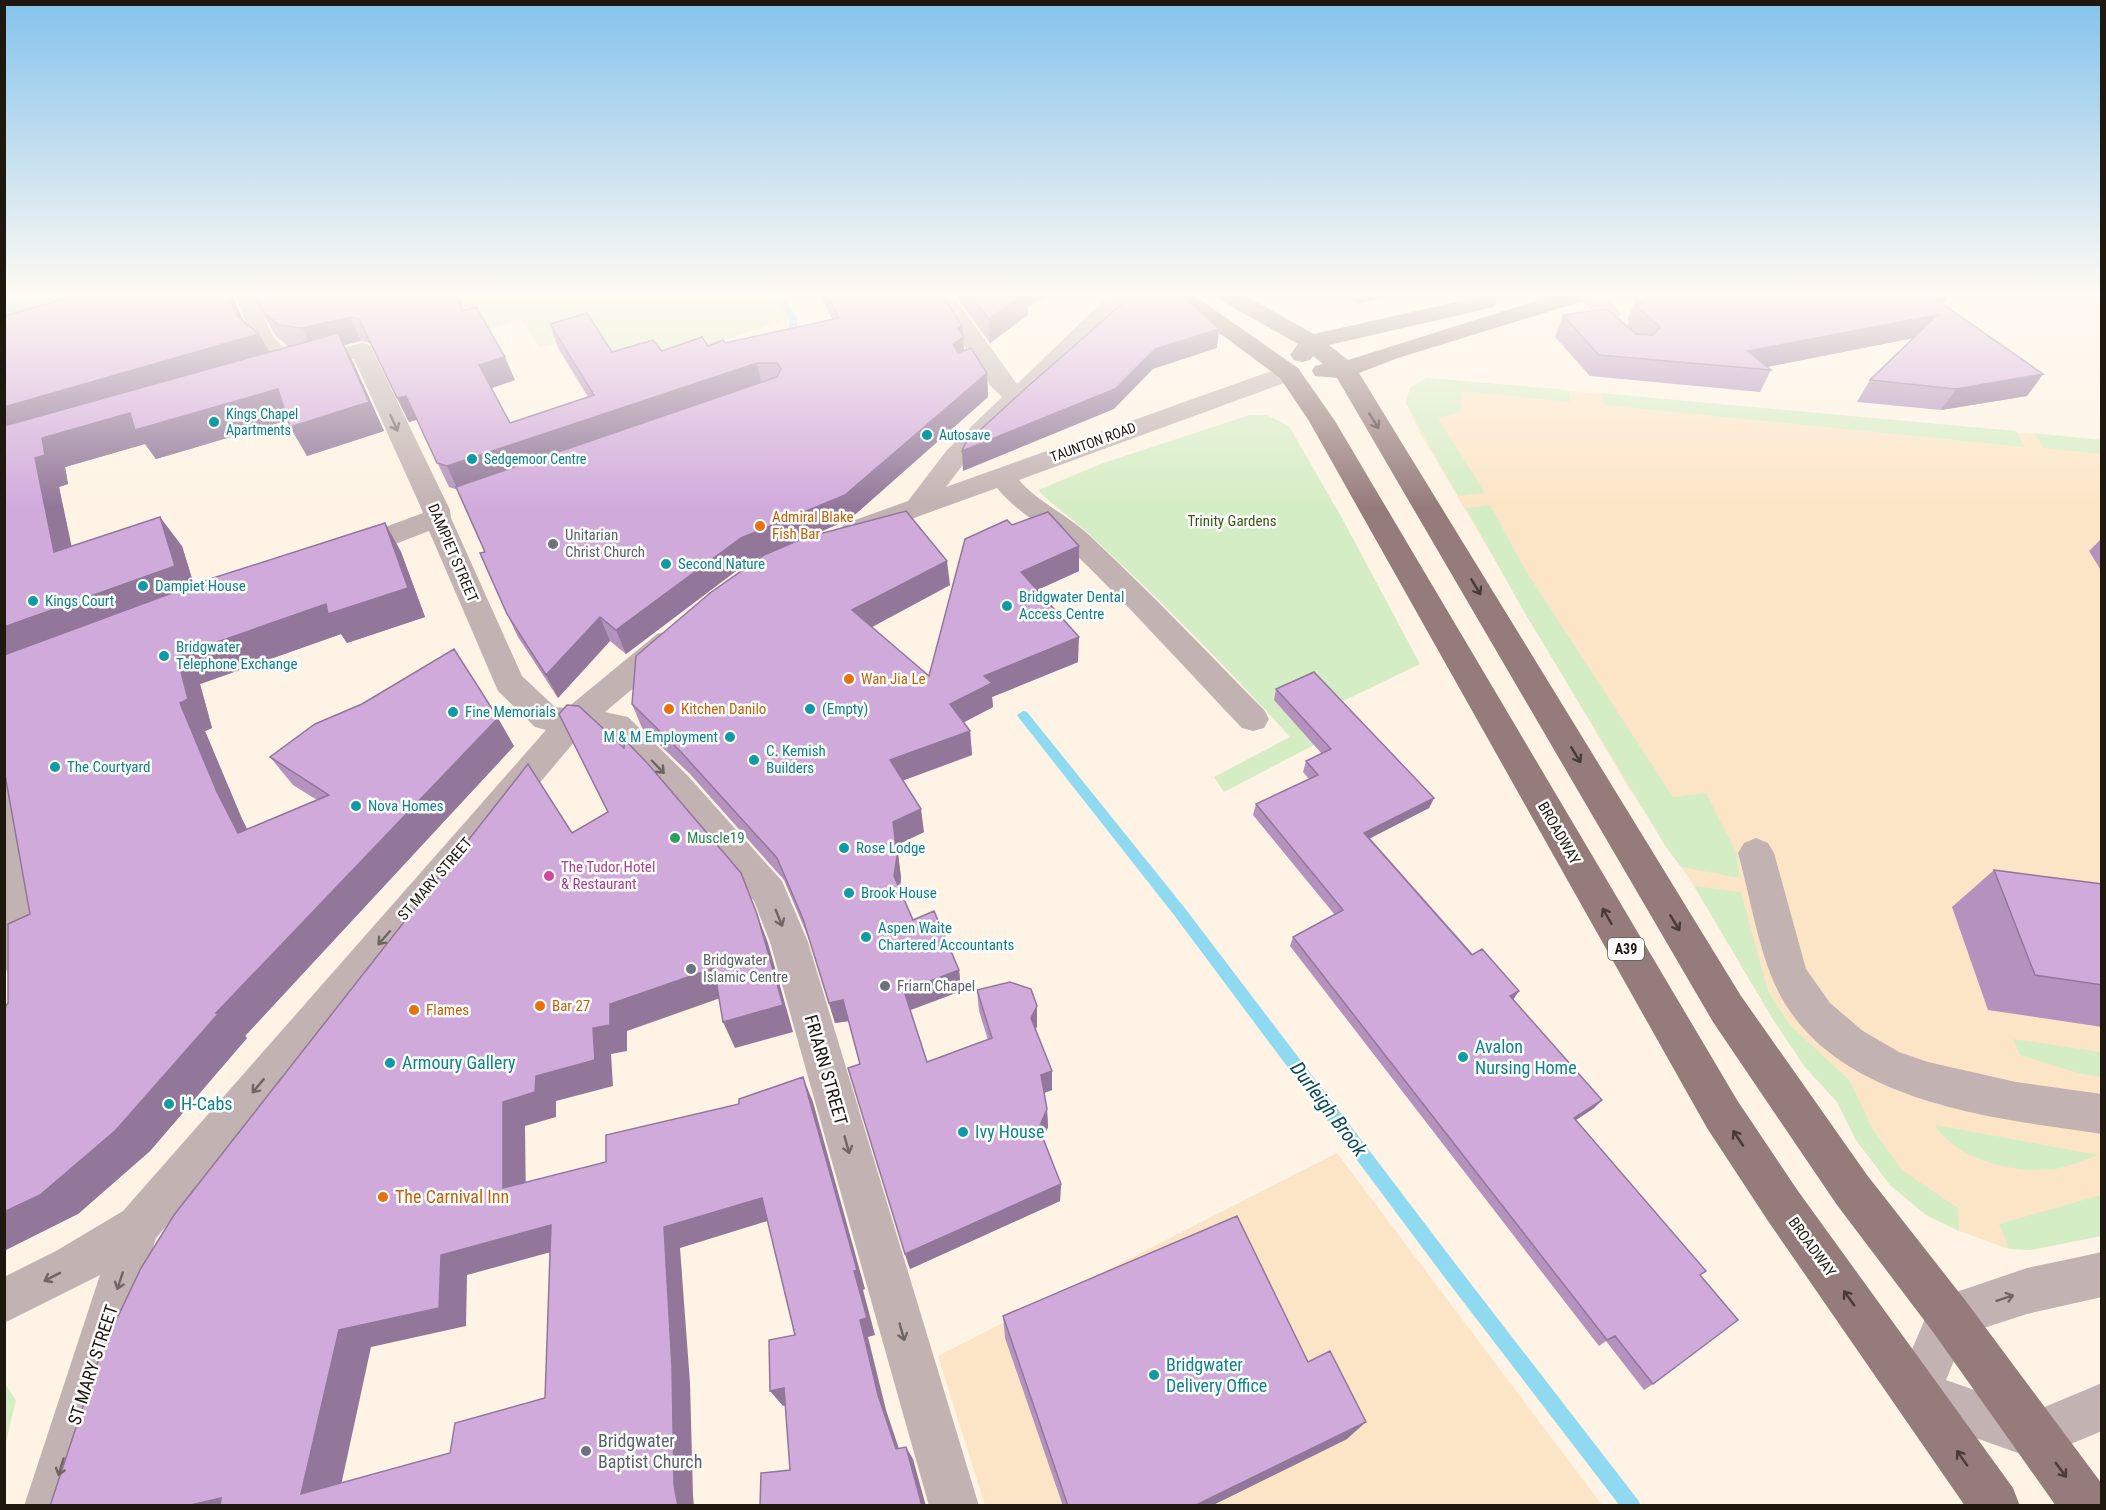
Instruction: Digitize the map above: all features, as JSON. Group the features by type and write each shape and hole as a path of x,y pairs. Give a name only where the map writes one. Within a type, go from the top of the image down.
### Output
{"main road":[{"name":"BROADWAY","path":"1280,366 1289,373 1322,421 1722,1114 1783,1206 1995,1506"},
{"path":"1289,373 1294,366"},
{"path":"1341,366 1345,370 1727,1009 1852,1190 1949,1316 2087,1506"},
{"name":"TAUNTON ROAD","path":"1289,373 1345,370 1354,366"}],"street":[{"path":"268,376 296,366"},
{"name":"DAMPIET STREET","path":"369,366 413,465 444,511 509,683 546,718 575,720"},
{"path":"990,366 999,380 1017,398"},
{"path":"826,541 908,509 956,456 1049,366"},
{"name":"TAUNTON ROAD","path":"908,509 1289,373"},
{"path":"1001,476 1022,501 1068,531 1108,569 1253,720"},
{"path":"328,559 444,511"},
{"name":"ST MARY STREET","path":"4,1301 72,1267 138,1226 526,773 575,720 690,623"},
{"name":"FRIARN STREET","path":"575,720 617,726 676,785 769,892 789,942 954,1506"},
{"path":"4,755 21,916 21,993"},
{"path":"1756,853 1791,978 1806,1003 1826,1027 1858,1051 1888,1068 1944,1086 2102,1114"},
{"name":"ST MARY STREET","path":"49,1506 138,1226"},
{"path":"2102,1274 2027,1291 1949,1316 1917,1394 2036,1435 2102,1407"}],"shaded area":[{"path":"1427,378 2101,440 2101,1236 2031,1250 2009,1249 1959,1231 1926,1215 1890,1185 1856,1140 1837,1102 1805,1067 1774,1021 1694,886 1630,790 1419,431 1406,403 1410,388"},
{"path":"1337,1153 1602,1505 985,1505 938,1356"}],"green space":[{"path":"614,366 642,366 619,374"},
{"path":"1427,378 1568,390 1570,402 1461,391 1461,412 1438,418 1485,493 1458,496 1406,403 1410,388"},
{"path":"1600,393 2016,431 2025,447 1604,405"},
{"name":"Trinity Gardens","path":"1250,415 1267,415 1289,426 1343,520 1420,664 1333,706 1314,745 1224,792 1214,777 1290,737 1167,609 1090,535 1038,490 1106,462"},
{"path":"2034,433 2101,440 2101,454 2044,448"},
{"path":"1490,505 1526,571 1673,797 1706,793 1736,852 1740,878 1681,867 1666,847 1523,610 1466,508"},
{"path":"1694,886 1741,892 1768,991 1790,1025 1850,1081 1873,1130 1902,1170 1958,1208 1959,1231 1926,1215 1890,1185 1856,1140 1837,1102 1805,1067 1774,1021"},
{"path":"2013,1039 2101,1052 2101,1077 2081,1074 2020,1055"},
{"path":"1935,1125 2099,1155 2060,1168 2027,1170 2009,1167 1973,1157 1945,1138"},
{"path":"2101,1195 2101,1236 2031,1250 2009,1249 1999,1224"},
{"path":"5,1384 16,1400 5,1446"}],"building":[{"path":"4,366 146,366 4,407"},
{"path":"218,366 353,366 369,402 290,427 278,389 135,430 130,413 42,438 45,455 35,458 54,552 160,517 175,566 4,627 4,426"},
{"path":"382,366 480,366 510,423 594,395 576,366 747,366 447,466 437,463 406,396 397,398"},
{"path":"779,366 983,366 987,373 845,495 741,538 616,630 600,617 546,675 507,614 480,553 485,552 456,487 777,377 781,369"},
{"path":"1051,366 1138,366 1115,389 962,451 965,444"},
{"path":"1730,366 1767,366 1771,370"},
{"path":"1884,366 2032,366 2043,374 1956,389 1870,380"},
{"path":"906,511 947,561 852,610 929,676 965,539 1007,520 1012,525 1048,512 1079,546 1021,572 1079,637 984,676 992,683 950,704 970,731 890,760 921,809 893,822 897,856 894,876 913,920 934,911 959,970 904,991 927,1062 992,1038 977,990 1010,982 1031,989 1037,1006 1031,1018 1052,1071 1041,1075 1047,1109 1039,1128 1061,1184 905,1254 848,1068 860,1064 843,1000 829,1003 803,919 777,858 680,751 632,704 636,656 710,593 764,555 804,538"},
{"path":"385,523 408,588 328,614 326,604 177,656 188,699 180,703 217,792 238,833 329,795 270,757 315,724 362,704 454,649 498,718 216,1013 218,1014 116,1130 40,1195 4,1212 4,1009 8,1003 8,924 30,914 4,769 4,655 210,579"},
{"name":"Avalon Nursing Home","path":"1314,672 1434,798 1364,833 1472,955 1482,949 1519,991 1510,996 1602,1100 1574,1118 1706,1271 1700,1275 1738,1320 1653,1384 1615,1336 1607,1340 1293,937 1343,910 1256,804 1318,775 1306,761 1331,749 1276,689"},
{"path":"567,705 579,706 624,748 625,740 741,873 757,914 783,1005 723,1022 714,968 610,1004 610,1025 593,1028 595,1060 536,1076 535,1092 503,1102 503,1188 606,1162 606,1135 739,1104 739,1099 803,1077 857,1270 854,1271 867,1318 860,1320 878,1395 896,1449 906,1447 922,1506 760,1506 761,1473 790,1470 784,1388 770,1391 769,1340 795,1335 762,1198 664,1227 672,1367 674,1485 678,1506 220,1506 221,1498 186,1506 50,1506 101,1352 141,1268 174,1215 528,764 572,833 608,812 559,714","holes":["551,1225 545,1398 455,1423 450,1453 301,1494 339,1330 439,1308 441,1255"]},
{"path":"1994,870 2102,884 2102,985 2035,975"},
{"name":"Bridgwater Delivery Office","path":"1237,1216 1308,1362 1330,1351 1366,1422 1194,1506 1068,1506 1003,1316"}],"waterway":[{"name":"Durleigh Brook","path":"1023,715 1179,911 1448,1268 1632,1506"}],"place":[{"name":"Kings Chapel Apartments","path":"214,422"},
{"name":"Autosave","path":"927,435"},
{"name":"Sedgemoor Centre","path":"472,459"},
{"name":"Admiral Blake Fish Bar","path":"760,526"},
{"name":"Unitarian Christ Church","path":"553,544"},
{"name":"Second Nature","path":"666,564"},
{"name":"Dampiet House","path":"143,586"},
{"name":"Kings Court","path":"33,601"},
{"name":"Bridgwater Dental Access Centre","path":"1007,606"},
{"name":"Bridgwater Telephone Exchange","path":"164,656"},
{"name":"Wan Jia Le","path":"849,679"},
{"name":"Kitchen Danilo","path":"669,709"},
{"name":"(Empty)","path":"810,709"},
{"name":"Fine Memorials","path":"453,712"},
{"name":"M & M Employment","path":"730,737"},
{"name":"C. Kemish Builders","path":"754,760"},
{"name":"The Courtyard","path":"55,767"},
{"name":"Nova Homes","path":"356,806"},
{"name":"Muscle19","path":"675,838"},
{"name":"Rose Lodge","path":"844,848"},
{"name":"The Tudor Hotel & Restaurant","path":"549,876"},
{"name":"Brook House","path":"849,893"},
{"name":"Aspen Waite Chartered Accountants","path":"866,937"},
{"name":"Bridgwater Islamic Centre","path":"691,969"},
{"name":"Friarn Chapel","path":"885,986"},
{"name":"Bar 27","path":"540,1006"},
{"name":"Flames","path":"414,1010"},
{"name":"Avalon Nursing Home","path":"1463,1057"},
{"name":"Armoury Gallery","path":"390,1063"},
{"name":"H-Cabs","path":"169,1104"},
{"name":"Ivy House","path":"963,1132"},
{"name":"The Carnival Inn","path":"383,1197"},
{"name":"Bridgwater Delivery Office","path":"1154,1375"},
{"name":"Bridgwater Baptist Church","path":"586,1451"}]}
